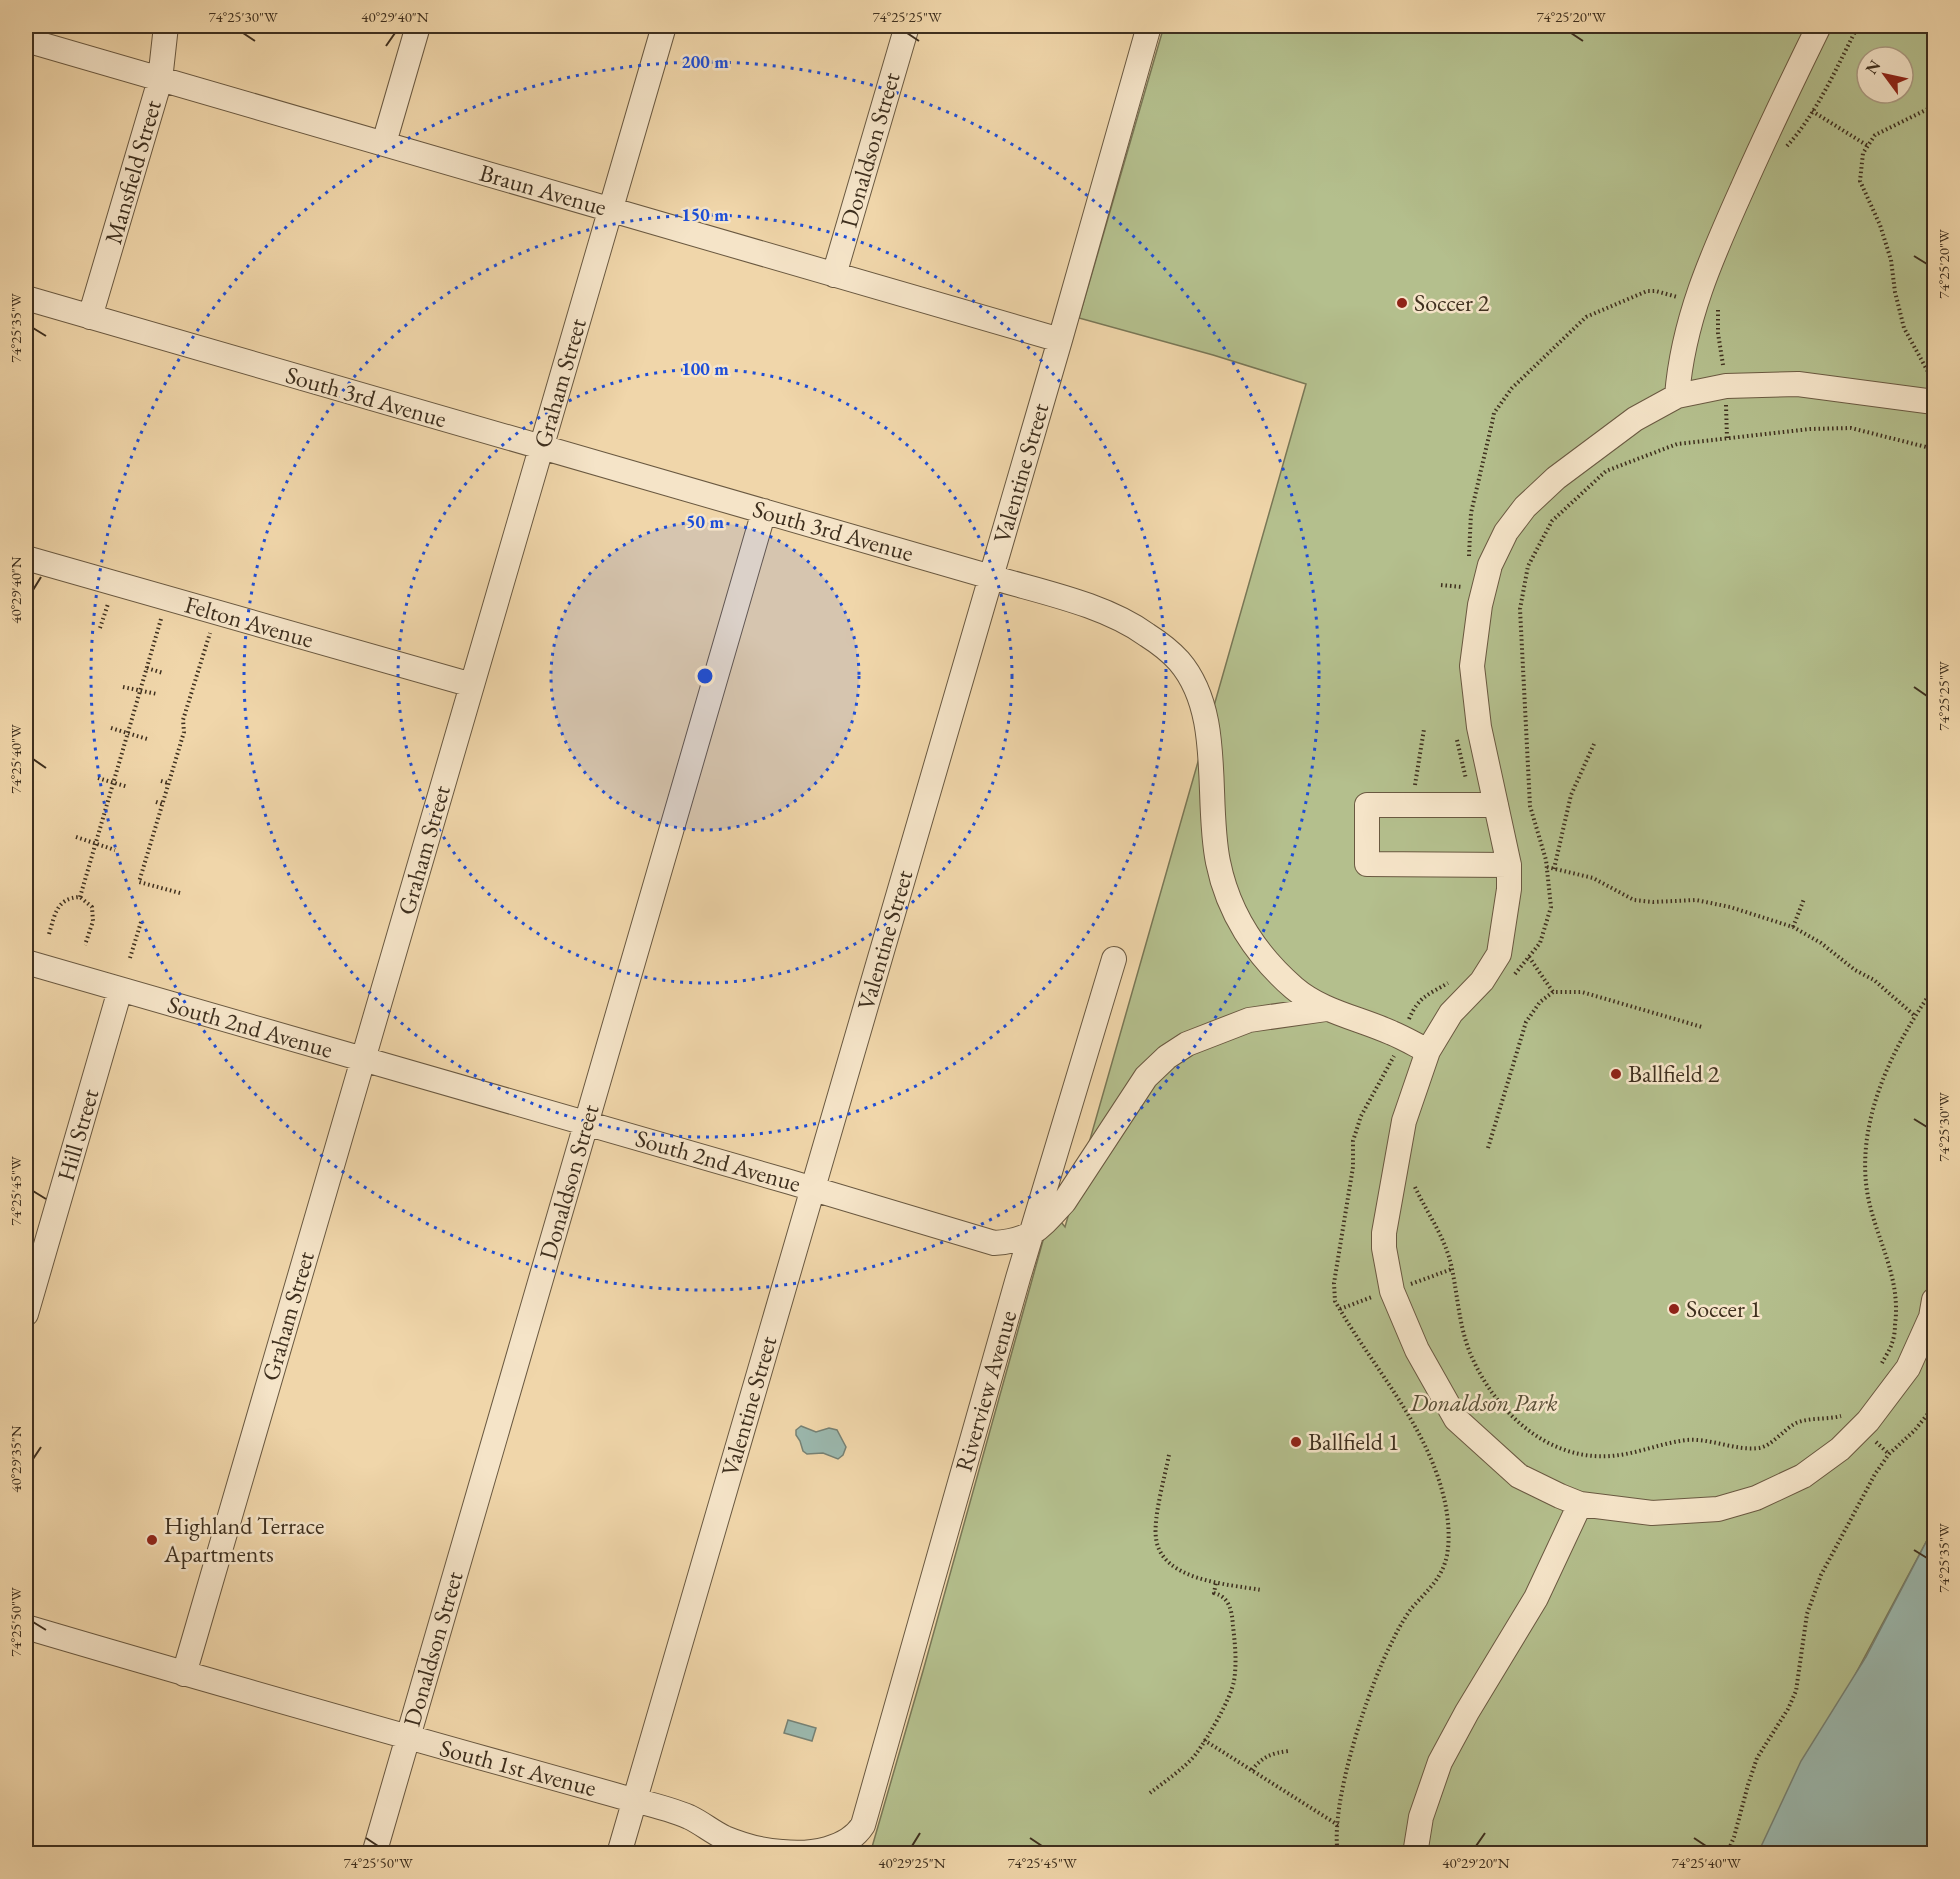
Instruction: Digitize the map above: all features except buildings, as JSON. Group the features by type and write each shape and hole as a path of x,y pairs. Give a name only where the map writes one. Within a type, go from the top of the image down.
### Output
{"street":[{"name":"Mansfield Street","path":"90,317 160,80 166,26"},
{"path":"384,143 418,26"},
{"name":"Graham Street","path":"184,1674 664,26"},
{"name":"Donaldson Street","path":"834,275 907,26"},
{"name":"Valentine Street","path":"619,1854 1060,340 1149,26"},
{"path":"1677,396 1679,362 1695,302 1740,192 1819,26"},
{"name":"Braun Avenue","path":"26,40 1060,340"},
{"name":"South 3rd Avenue","path":"26,298 991,577 1078,603 1118,618 1145,633 1178,661 1198,694 1208,739 1217,860 1223,885 1233,910 1254,944 1295,989 1326,1009 1392,1033 1428,1052"},
{"path":"1935,402 1798,384 1726,386 1677,396 1635,418 1556,478 1525,507 1506,532 1490,565 1480,605 1472,666 1479,727 1509,865 1509,889 1499,954 1482,981 1451,1013 1428,1052 1404,1120 1384,1233 1384,1248 1392,1291 1417,1350 1456,1419 1519,1476 1580,1504 1652,1513 1718,1509 1756,1498 1803,1476 1840,1449 1868,1421 1908,1368 1931,1317 1935,1300"},
{"name":"Donaldson Street","path":"374,1854 764,511"},
{"name":"Felton Avenue","path":"26,558 472,685"},
{"path":"1496,805 1367,805 1367,864 1509,865"},
{"name":"Riverview Avenue","path":"863,1825 1032,1234 1114,958"},
{"name":"South 2nd Avenue","path":"26,962 994,1243 1013,1242 1032,1234 1064,1202 1146,1077 1167,1057 1187,1044 1249,1020 1326,1009"},
{"name":"Hill Street","path":"26,1314 120,990"},
{"path":"1415,1854 1421,1817 1440,1762 1467,1712 1536,1598 1580,1504"},
{"name":"South 1st Avenue","path":"26,1627 408,1738 634,1800 689,1817 724,1838 760,1849 781,1852 823,1850 857,1835 863,1825"}],"path":[{"path":"1780,153 1799,133 1858,26"},
{"path":"1935,106 1875,135 1863,153 1860,181 1880,225 1891,260 1895,292 1905,328 1931,378 1935,381"},
{"path":"1812,111 1868,146"},
{"path":"1718,308 1718,333 1726,386 1727,438"},
{"path":"1507,981 1540,943 1551,907 1547,867 1530,806 1520,609 1528,566 1552,521 1606,471 1677,444 1810,429 1851,428 1933,449 1935,420"},
{"path":"1441,585 1469,588"},
{"path":"80,897 167,599"},
{"path":"100,628 108,604"},
{"path":"180,893 139,882 139,874 162,804 178,741 183,732 183,720 210,633"},
{"path":"147,668 164,673"},
{"path":"123,687 157,694"},
{"path":"111,728 147,739"},
{"path":"1414,805 1415,780 1424,729"},
{"path":"1554,869 1571,795 1594,744"},
{"path":"98,778 128,787"},
{"path":"161,781 168,783"},
{"path":"156,802 162,804"},
{"path":"76,837 115,850"},
{"path":"1547,867 1593,878 1634,900 1653,902 1696,900 1730,907 1793,927 1821,943 1855,969 1874,980 1915,1016"},
{"path":"49,934 60,905 69,898 80,897 92,907 93,921 85,945"},
{"path":"1793,927 1804,899"},
{"path":"130,958 141,921"},
{"path":"1528,957 1553,992"},
{"path":"1880,1367 1893,1341 1896,1304 1894,1282 1866,1183 1866,1141 1870,1120 1888,1067 1915,1016 1935,988"},
{"path":"1488,1148 1526,1022 1540,1002 1553,992 1582,992 1702,1027"},
{"path":"1410,1179 1442,1236 1452,1269 1461,1329 1471,1355 1486,1383 1501,1404 1522,1427 1546,1442 1574,1453 1610,1456 1688,1440 1710,1441 1750,1449 1762,1448 1794,1424 1807,1419 1840,1417 1846,1412"},
{"path":"1727,1854 1758,1758 1796,1691 1807,1614 1821,1575 1875,1474 1889,1454 1921,1423 1935,1402"},
{"path":"1169,1455 1156,1527 1156,1539 1165,1558 1172,1566 1189,1576 1261,1590"},
{"path":"1150,1793 1195,1755 1223,1710 1233,1683 1236,1655 1232,1612 1227,1601 1220,1594 1214,1593 1216,1582"},
{"path":"1204,1740 1338,1825"},
{"path":"1252,1770 1261,1758 1289,1751"}],"green space":[{"name":"Donaldson Park","path":"1164,26 1934,26 1934,1527 1760,1853 870,1854 1049,1219 1061,1222 1065,1227 1306,384 1213,355 1079,318"}],"water":[{"path":"801,1426 816,1432 829,1428 837,1430 846,1447 843,1455 838,1459 823,1453 807,1454 803,1451 796,1435 796,1430"},
{"path":"1934,1527 1934,1853 1758,1853 1801,1761 1866,1657"},
{"path":"788,1720 816,1728 812,1741 784,1733"}],"place":[{"name":"Soccer 2","path":"1402,303"},
{"name":"Ballfield 2","path":"1616,1074"},
{"name":"Soccer 1","path":"1674,1309"},
{"name":"Ballfield 1","path":"1296,1442"},
{"name":"Highland Terrace Apartments","path":"152,1540"}]}
